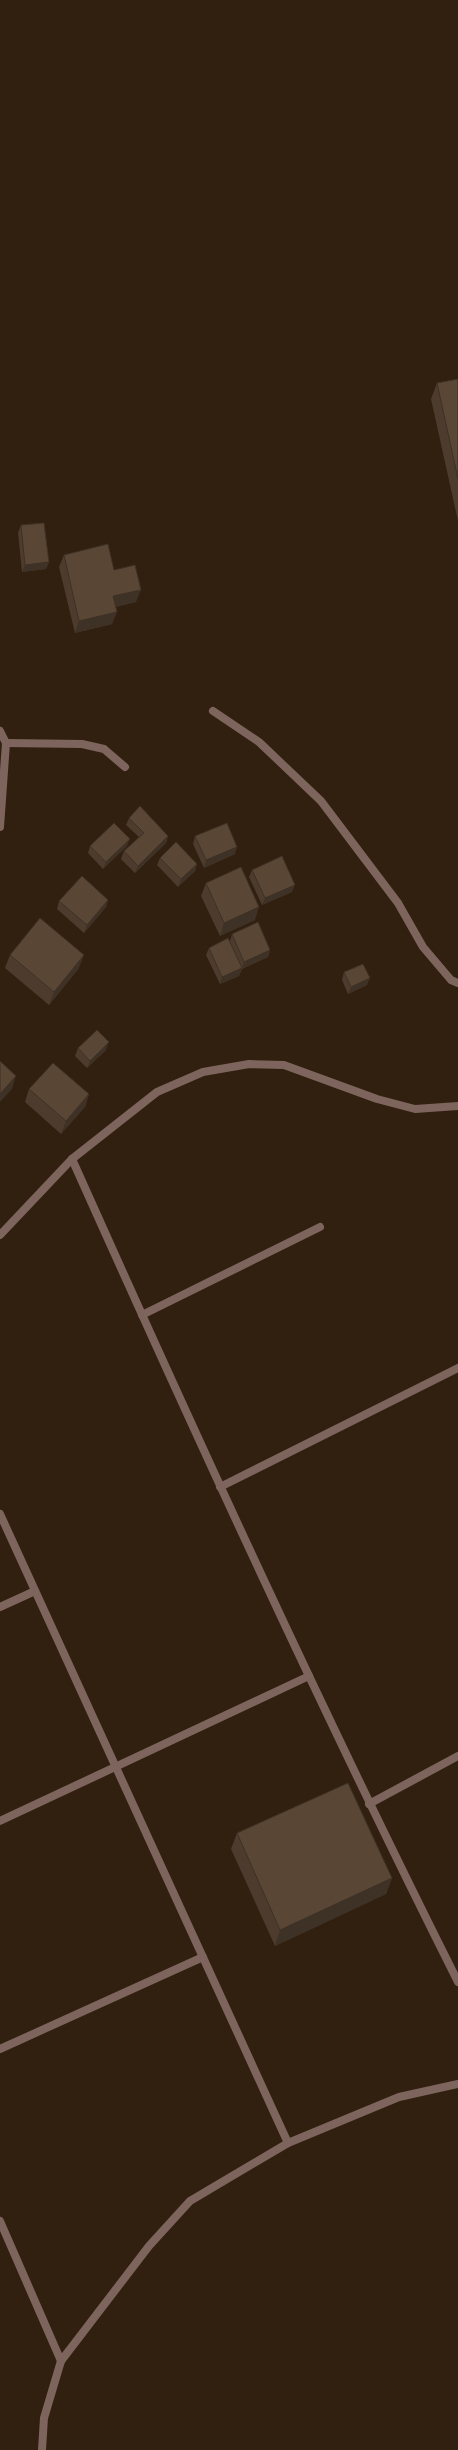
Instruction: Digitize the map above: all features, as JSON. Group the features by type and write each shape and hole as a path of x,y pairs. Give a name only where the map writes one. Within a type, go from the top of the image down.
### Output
{"street":[{"path":"214,711 259,742 321,801 398,903 423,947 451,980 458,984"},
{"path":"0,731 6,743 0,827"},
{"path":"6,743 82,744 104,749 125,767"},
{"path":"0,1235 72,1159 157,1092 203,1072 249,1064 284,1064 376,1099 415,1109 458,1106"},
{"path":"72,1159 220,1487 369,1804 458,1982"},
{"path":"142,1315 320,1227"},
{"path":"220,1487 458,1368"},
{"path":"0,1514 288,2142"},
{"path":"0,1607 35,1591"},
{"path":"0,1821 309,1676"},
{"path":"369,1804 458,1756"},
{"path":"0,2049 203,1957"},
{"path":"42,2450 44,2418 62,2362 149,2246 190,2201 288,2142 399,2097 458,2084"},
{"path":"0,2222 62,2362"}],"building":[{"path":"458,379 458,479 437,383"},
{"path":"44,523 49,562 25,565 21,525"},
{"path":"108,544 114,570 135,565 141,590 113,596 117,612 79,621 64,555"},
{"path":"140,806 168,836 138,866 124,851 144,833 129,818"},
{"path":"114,823 130,839 106,862 90,846"},
{"path":"227,823 237,847 206,860 195,836"},
{"path":"176,842 197,864 181,879 160,858"},
{"path":"282,856 295,885 265,898 252,870"},
{"path":"241,867 259,907 224,923 206,883"},
{"path":"82,876 108,900 87,925 59,901"},
{"path":"40,918 84,955 54,992 10,955"},
{"path":"258,922 270,950 244,962 232,934"},
{"path":"228,938 242,968 222,977 209,948"},
{"path":"363,964 370,978 351,987 344,972"},
{"path":"97,1030 109,1042 90,1061 78,1048"},
{"path":"0,1061 16,1076 0,1094"},
{"path":"53,1063 89,1094 66,1121 29,1089"},
{"path":"348,1783 392,1878 280,1930 237,1833"}]}
